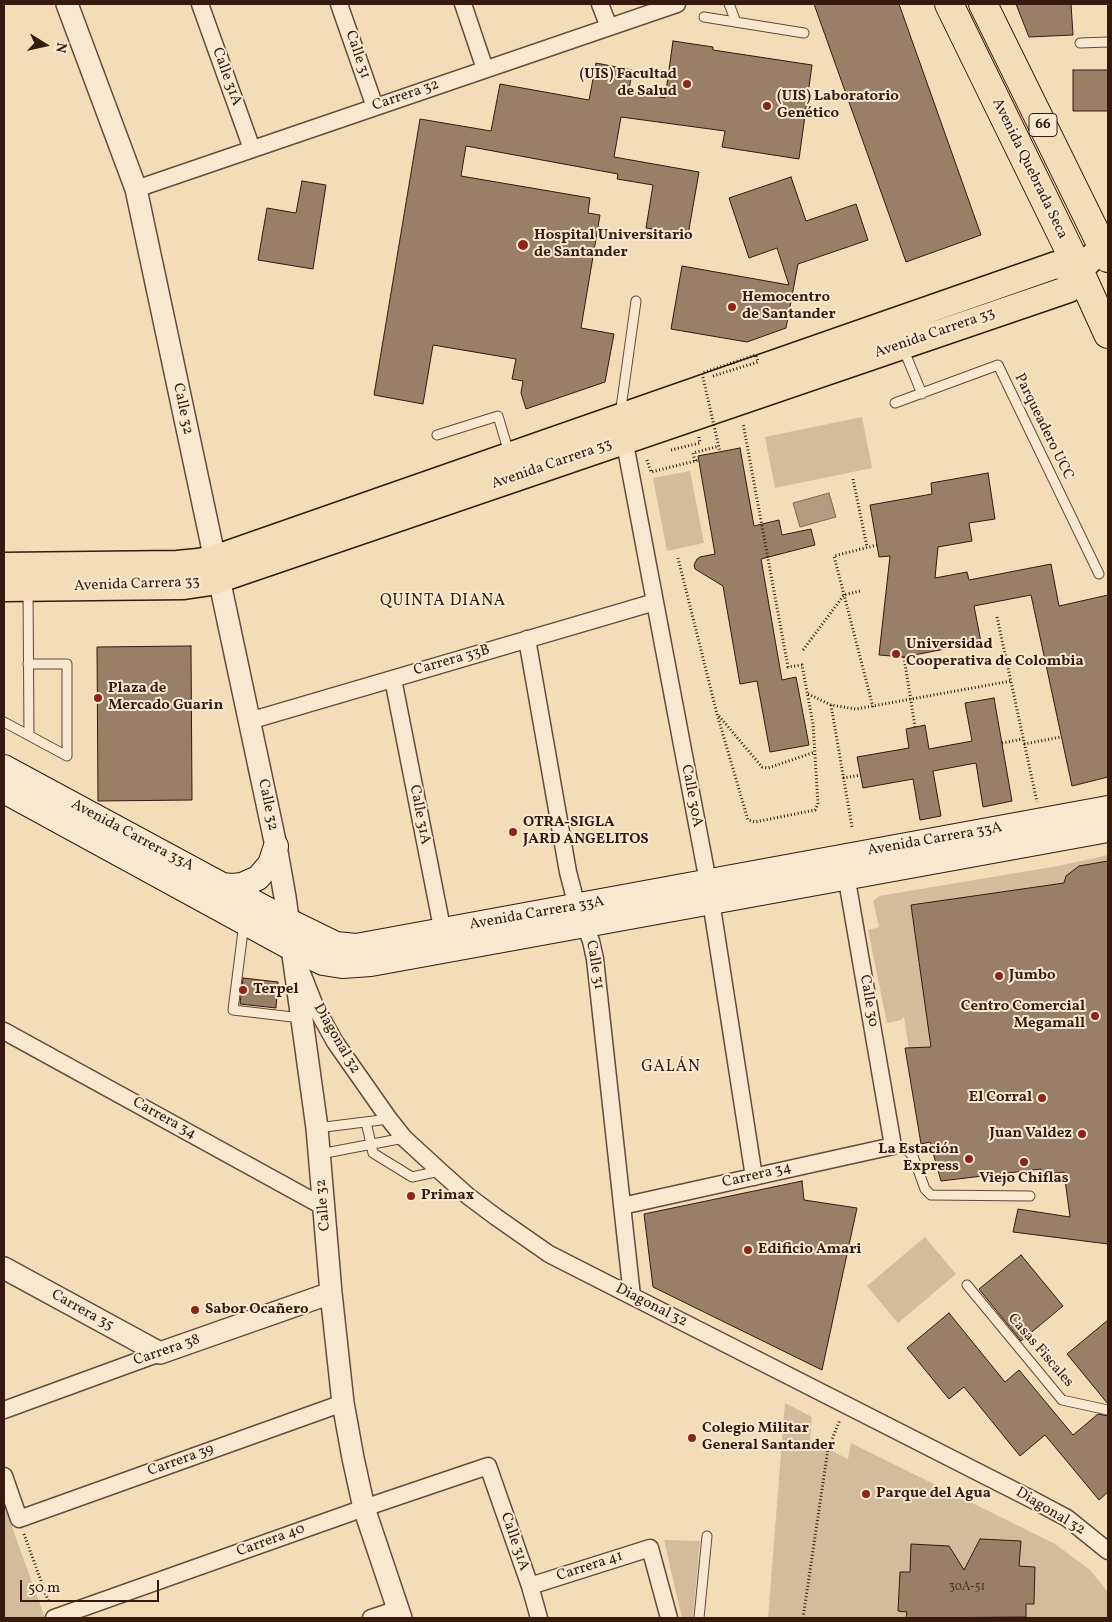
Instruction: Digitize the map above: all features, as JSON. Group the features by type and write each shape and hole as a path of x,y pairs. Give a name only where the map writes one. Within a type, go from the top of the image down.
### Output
{"highway":[{"name":"Avenida Quebrada Seca","path":"949,4 1079,270 1108,334"},
{"name":"Avenida Quebrada Seca","path":"983,4 1106,250"}],"main road":[{"name":"Avenida Carrera 33","path":"622,429 739,401 1069,289 1079,270 1106,250"},
{"name":"Avenida Carrera 33","path":"16,588 184,586 203,584 216,569 622,429 1056,265 1079,270"},
{"name":"Avenida Carrera 33","path":"4,566 178,564 198,562 216,569"},
{"name":"Avenida Carrera 33A","path":"4,767 289,921 336,944 356,946 445,941"},
{"name":"Avenida Carrera 33A","path":"4,791 293,950 323,963 352,966 371,964 445,941 989,841 1108,830"},
{"name":"Avenida Carrera 33A","path":"989,841 1040,820 1108,808"},
{"path":"222,885 232,886 258,878 270,864 276,846"}],"street":[{"name":"Calle 32","path":"67,4 136,189 276,846 289,921 317,1128 343,1403 364,1508 399,1613"},
{"name":"Calle 31A","path":"200,4 252,149"},
{"name":"Calle 31","path":"339,4 375,107"},
{"path":"463,4 485,69"},
{"path":"600,4 609,27"},
{"name":"Carrera 32","path":"136,189 677,4"},
{"name":"Calle 30A","path":"622,429 709,892 754,1177"},
{"name":"Carrera 33B","path":"249,721 655,602"},
{"name":"Calle 31","path":"527,639 568,872 595,959 632,1296"},
{"name":"Calle 31A","path":"392,679 445,941"},
{"name":"Calle 30","path":"845,867 893,1146"},
{"name":"Diagonal 32","path":"293,950 324,1024 361,1080 404,1138 468,1196 549,1254 1067,1518 1108,1551"},
{"name":"Carrera 34","path":"4,1031 324,1206"},
{"name":"Carrera 34","path":"622,1206 893,1146"},
{"name":"Carrera 35","path":"4,1268 160,1353"},
{"name":"Carrera 38","path":"4,1410 160,1353 332,1294"},
{"name":"Carrera 39","path":"19,1519 343,1403"},
{"name":"Calle 31A","path":"488,1466 530,1586 539,1618"},
{"name":"Carrera 40","path":"54,1618 488,1466"},
{"path":"4,1476 19,1519"},
{"name":"Carrera 41","path":"530,1586 650,1548 669,1618"},
{"path":"371,1618 399,1613"}],"lane":[{"path":"729,4 736,22"},
{"path":"704,17 804,33"},
{"path":"1080,42 1108,42"},
{"path":"622,429 636,301"},
{"path":"902,345 922,394"},
{"name":"Parqueadero UCC","path":"895,404 998,365 1099,574"},
{"path":"437,435 498,416 514,466"},
{"path":"16,588 28,664 28,735"},
{"path":"4,722 67,756 68,664 28,664"},
{"path":"244,922 233,1010 302,1018"},
{"path":"317,1128 389,1119"},
{"path":"366,1122 373,1153 412,1177 440,1171"},
{"path":"320,1154 404,1138"},
{"path":"893,1146 910,1151 916,1161 925,1190 931,1196 1030,1196"},
{"name":"Casas Fiscales","path":"967,1285 1062,1400 1108,1410"},
{"path":"698,1618 707,1536"}],"path":[{"path":"713,376 758,362 756,355 702,372 720,452"},
{"path":"678,558 717,714 747,817 751,822 815,810 818,804 815,752 808,694 802,665 788,667 739,401"},
{"path":"664,452 700,443"},
{"path":"646,456 650,472 697,460 693,453 719,446"},
{"path":"853,479 867,547"},
{"path":"872,707 834,556 876,545"},
{"path":"803,650 844,595 860,590"},
{"path":"997,616 1040,820"},
{"path":"904,657 916,727"},
{"path":"808,694 831,705 856,709 1010,681"},
{"path":"831,705 852,827"},
{"path":"717,714 762,767 768,768 815,752"},
{"path":"1024,744 1062,737"},
{"path":"1002,743 1023,739"},
{"path":"844,778 860,775"},
{"path":"803,1618 828,1449 846,1406"},
{"path":"19,1519 54,1618"}],"shaded area":[{"path":"862,417 872,468 775,488 765,437"},
{"path":"690,471 704,543 667,551 653,478"},
{"path":"829,493 836,517 800,527 793,503"},
{"path":"1108,855 1108,861 1079,866 1066,876 1064,883 911,905 931,1047 909,1050 904,1017 901,1020 887,1023 868,930 879,927 873,901 879,896 1058,866"},
{"path":"925,1237 956,1274 898,1323 867,1286"},
{"name":"Parque del Agua","path":"785,1403 812,1417 810,1440 848,1459 851,1443 1055,1544 1090,1570 1108,1592 1108,1618 768,1618"},
{"path":"4,1505 45,1618 4,1618"},
{"path":"664,1540 700,1541 693,1618 682,1618"}],"building":[{"path":"814,4 899,4 981,235 906,262"},
{"path":"1016,4 1071,4 1073,35 1029,37"},
{"path":"673,41 713,47 713,50 812,65 799,159 722,147 725,131 621,117 614,157 699,172 688,235 646,228 653,185 617,179 618,174 466,146 461,176 590,198 588,213 600,215 581,328 614,334 605,382 526,409 521,393 523,381 512,379 516,359 433,345 423,404 374,395 420,119 491,131 500,84 589,100 596,63 632,70 629,91 665,98"},
{"path":"1073,70 1108,70 1108,111 1073,111"},
{"path":"791,177 806,221 856,204 868,240 798,264 786,328 747,342 671,329 682,266 789,285 777,248 749,258 729,198"},
{"path":"302,181 326,185 313,269 258,260 267,208 296,213"},
{"path":"740,448 754,526 779,520 782,535 811,529 815,545 761,559 782,680 796,677 809,745 770,752 757,681 740,684 723,586 695,569 694,565 700,557 715,554 698,456"},
{"path":"988,473 995,519 969,523 972,541 938,547 935,578 967,572 969,580 1051,564 1059,606 1108,595 1108,777 1072,786 1031,595 974,606 981,642 904,657 879,655 890,556 879,557 870,505 932,494 931,483"},
{"path":"191,646 192,800 98,801 97,647"},
{"path":"994,698 1012,801 983,807 976,763 933,771 941,816 920,820 913,779 863,788 857,757 909,748 906,729 925,725 929,749 972,741 965,703"},
{"name":"Jumbo","path":"1108,861 1108,1244 1013,1232 1018,1209 1070,1217 1064,1172 1041,1175 1041,1169 941,1181 930,1142 921,1144 905,1048 931,1047 911,905 1064,883 1066,876 1079,866"},
{"path":"243,978 278,982 276,1008 240,1004"},
{"name":"Edificio Amari","path":"802,1181 804,1200 857,1208 822,1370 653,1287 644,1214"},
{"path":"1021,1255 1063,1306 1021,1341 979,1289"},
{"path":"949,1313 1005,1382 1019,1370 1073,1435 1098,1414 1108,1416 1108,1492 1099,1500 1045,1435 1020,1456 964,1387 949,1399 907,1348"},
{"path":"1108,1320 1108,1404 1067,1354"},
{"path":"980,1539 1021,1541 1019,1566 1035,1567 1034,1604 1026,1604 1026,1617 906,1618 907,1612 898,1611 900,1572 910,1572 911,1544 949,1546 964,1570"}],"place":[{"name":"(UIS) Facultad de Salud","path":"687,84"},
{"name":"(UIS) Laboratorio Genético","path":"767,106"},
{"name":"Hospital Universitario de Santander","path":"523,245"},
{"name":"Hemocentro de Santander","path":"732,307"},
{"name":"Universidad Cooperativa de Colombia","path":"896,654"},
{"name":"Plaza de Mercado Guarin","path":"98,698"},
{"name":"OTRA-SIGLA JARD ANGELITOS","path":"513,832"},
{"name":"Jumbo","path":"999,976"},
{"name":"Terpel","path":"243,990"},
{"name":"Centro Comercial Megamall","path":"1095,1016"},
{"name":"El Corral","path":"1042,1098"},
{"name":"Juan Valdez","path":"1082,1134"},
{"name":"La Estación Express","path":"969,1159"},
{"name":"Viejo Chiflas","path":"1024,1162"},
{"name":"Primax","path":"411,1196"},
{"name":"Edificio Amari","path":"748,1250"},
{"name":"Sabor Ocañero","path":"195,1310"},
{"name":"Colegio Militar General Santander","path":"692,1438"},
{"name":"Parque del Agua","path":"866,1494"}],"district":[{"name":"QUINTA DIANA","path":"443,602"},
{"name":"GALÁN","path":"671,1068"}]}
